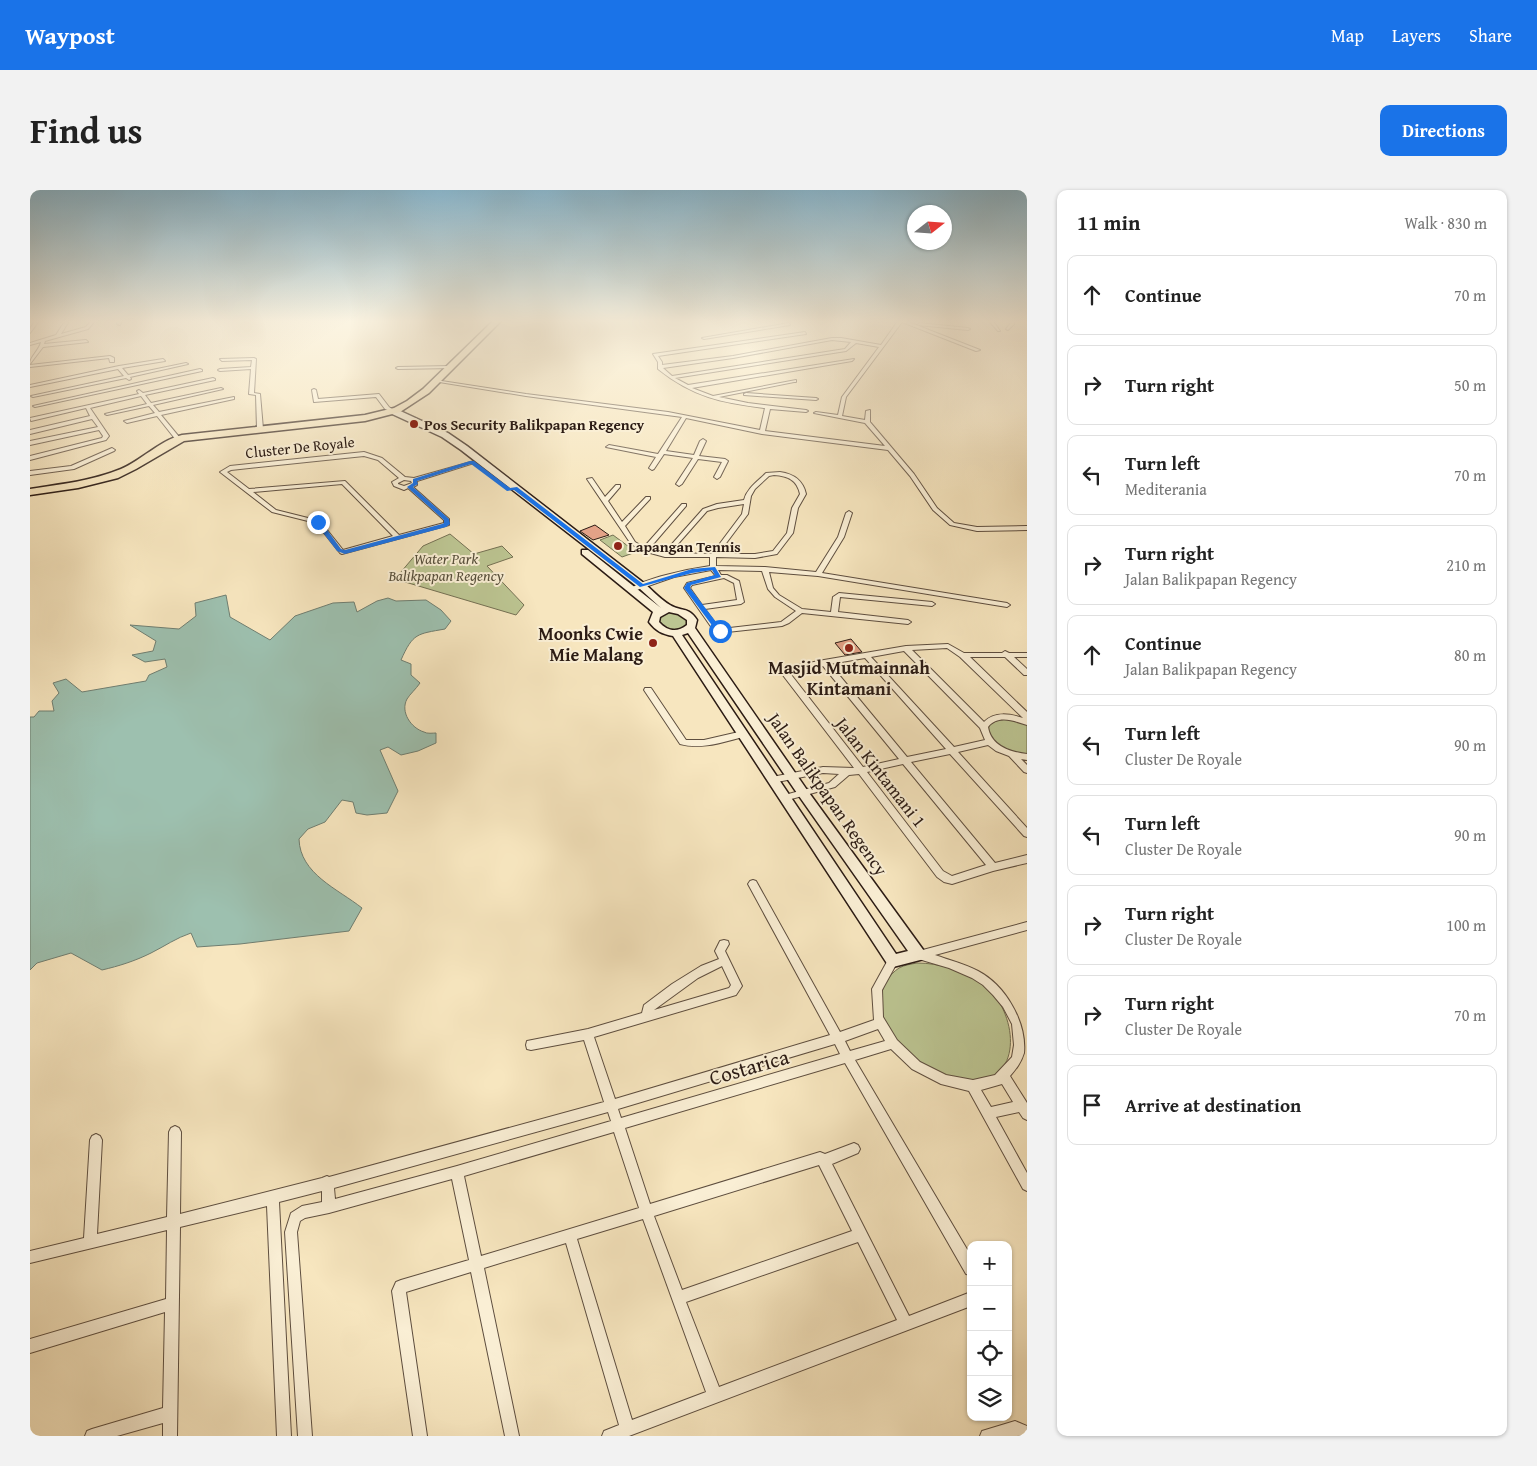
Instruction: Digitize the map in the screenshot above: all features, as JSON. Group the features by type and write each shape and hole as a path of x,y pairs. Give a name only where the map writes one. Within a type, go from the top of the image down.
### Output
{"highway":[{"path":"30,492 112,476 133,468 178,439 215,433 365,418 389,413 410,403 435,381"}],"street":[{"path":"30,386 62,379"},
{"path":"33,396 111,379"},
{"path":"129,379 151,403 178,439"},
{"path":"35,406 160,379"},
{"path":"31,419 212,379"},
{"path":"252,379 251,394 258,394 260,429"},
{"path":"675,379 708,398 806,411"},
{"path":"687,387 735,379"},
{"path":"840,416 844,397 857,379"},
{"path":"435,381 685,416 762,432 888,448"},
{"path":"708,398 794,382"},
{"path":"107,414 221,389"},
{"path":"314,390 316,402 377,395 389,413"},
{"path":"735,394 816,399"},
{"path":"127,421 232,398"},
{"path":"30,458 100,441 106,436 87,407"},
{"path":"762,432 768,407"},
{"path":"865,421 868,411"},
{"name":"Jalan Balikpapan Regency","path":"389,413 462,450 642,586 663,611"},
{"path":"816,413 865,421 912,475 935,509 952,524 977,529 1027,528"},
{"path":"652,468 685,416"},
{"path":"30,432 93,417"},
{"path":"30,443 100,428"},
{"path":"679,484 703,441"},
{"path":"609,446 661,454 725,460 718,476"},
{"path":"30,473 78,466 112,450"},
{"name":"Jalan Balikpapan Regency","path":"462,450 480,465"},
{"name":"Cluster De Royale","path":"403,478 380,459 364,454 223,470 246,491 274,511 318,522 342,552 444,526 448,522 410,487"},
{"path":"414,480 415,484 410,487 399,487 395,482 403,478 414,480 480,465"},
{"path":"590,479 633,543 645,550 665,555 713,556 755,556 775,553 790,533 794,508 803,494 797,479 792,476 768,474 753,488 745,502 745,514 713,556 713,568 719,576"},
{"path":"246,491 343,482 398,538"},
{"path":"605,500 618,486"},
{"name":"Jalan Balikpapan Regency","path":"512,489 631,590 663,611 683,612 690,617 693,623 690,628 803,793 919,955"},
{"path":"622,526 648,498"},
{"path":"665,555 705,510 717,506 745,502"},
{"path":"645,550 684,505"},
{"path":"818,574 841,537 849,513"},
{"path":"631,590 692,571 713,568 765,569 818,574 1007,605"},
{"path":"765,569 773,592 800,611 908,622"},
{"path":"701,607 741,602 737,582 729,577 719,576 688,586 687,588 716,629 725,631 782,624 800,611"},
{"path":"834,614 836,597 839,595 932,604"},
{"name":"Jalan Balikpapan Regency","path":"663,611 654,618 656,626 664,631 676,633 893,961"},
{"path":"676,633 690,628"},
{"path":"786,675 786,670 824,662 906,648 948,646 963,655 1027,717"},
{"path":"906,648 984,727 986,737 990,742 1012,754 1027,757"},
{"path":"1005,654 1027,673"},
{"path":"963,655 1027,655"},
{"path":"866,656 1027,834"},
{"path":"824,662 993,867 1027,860"},
{"name":"Jalan Kintamani 1","path":"786,675 940,874 947,879 957,878 993,867"},
{"path":"648,690 683,742 699,744 743,734"},
{"path":"984,727 990,719 1002,716 1027,722"},
{"path":"772,780 823,770 847,772 859,770 990,742"},
{"path":"1012,754 1027,770"},
{"path":"784,798 832,785 847,772"},
{"path":"753,884 847,1056 967,1262"},
{"path":"919,955 949,962 966,969 982,979 997,992 1008,1006 1020,1038 1019,1053 1014,1066 1004,1077 989,1083 972,1086 954,1084 934,1077 917,1067 892,1044 880,1023 876,1007 876,993 886,969 893,961 1027,926"},
{"path":"531,1045 588,1034 732,992 736,986 720,952 724,944"},
{"path":"647,1018 648,1008 668,993 706,968 725,961"},
{"name":"Costarica","path":"30,1257 273,1198 610,1106 838,1038 880,1023"},
{"path":"588,1034 610,1106 646,1211 715,1397"},
{"name":"Costarica","path":"294,1281 291,1232 295,1217 302,1212 457,1172 892,1044"},
{"path":"988,1113 1024,1110 1004,1077"},
{"path":"972,1086 1027,1184"},
{"path":"170,1436 174,1303 175,1132"},
{"path":"90,1241 96,1140"},
{"path":"824,1161 854,1149"},
{"path":"420,1436 399,1291 405,1285 477,1265 820,1158 824,1161 905,1323"},
{"path":"457,1172 512,1436"},
{"path":"327,1182 329,1206"},
{"path":"273,1198 284,1436"},
{"path":"679,1298 861,1234"},
{"path":"570,1236 628,1429"},
{"path":"277,1286 294,1281 304,1436"},
{"path":"609,1436 967,1300"},
{"path":"30,1346 174,1303"},
{"path":"92,1436 170,1413"},
{"path":"987,1436 1015,1428 1022,1432 1024,1436"}],"green space":[{"name":"Water Park Balikpapan Regency","path":"450,534 474,554 502,546 513,557 487,566 524,605 516,615 395,579 423,546"},
{"name":"Lapangan Tennis","path":"613,535 636,552 622,557 600,540"},
{"path":"671,611 678,612 687,620 687,624 684,627 673,629 658,623 659,615"},
{"path":"1003,718 1027,724 1027,754 1014,752 999,746 990,737 988,731 990,724"},
{"path":"917,963 957,970 979,981 991,991 1007,1019 1010,1035 1010,1050 1005,1064 996,1074 982,1080 975,1080 958,1079 934,1072 912,1058 889,1032 880,1007 883,989 892,974 899,968"}],"shaded area":[{"path":"226,595 230,617 270,640 295,616 333,603 354,602 357,612 377,601 388,598 396,601 426,600 441,610 451,621 445,629 417,636 409,644 401,660 411,664 411,675 420,683 405,704 408,719 419,730 427,733 436,733 436,743 418,751 401,755 388,747 380,750 398,791 387,813 367,815 356,813 353,802 342,800 325,822 308,829 299,839 301,851 313,871 322,880 362,908 349,931 240,944 197,947 191,933 139,958 102,970 71,953 37,963 30,970 30,717 34,717 39,711 54,711 52,701 59,693 53,683 66,679 82,692 146,681 149,675 167,667 165,659 145,662 132,655 153,651 156,641 130,625 179,629 196,616 195,603"}],"building":[{"path":"595,525 609,535 593,540 580,531"},
{"name":"Masjid Mutmainnah Kintamani","path":"851,639 862,652 845,655 835,643"}],"place":[{"name":"Pos Security Balikpapan Regency","path":"414,424"},
{"name":"Lapangan Tennis","path":"618,546"},
{"name":"Moonks Cwie Mie Malang","path":"653,643"},
{"name":"Masjid Mutmainnah Kintamani","path":"849,648"}],"route":[{"path":"318,522 324,526 342,552 444,526 448,522 447,520 410,487 415,484 414,480 472,462 509,490 515,488 642,586 692,571 713,568 719,576 689,584 687,588 716,629 720,631"}]}
